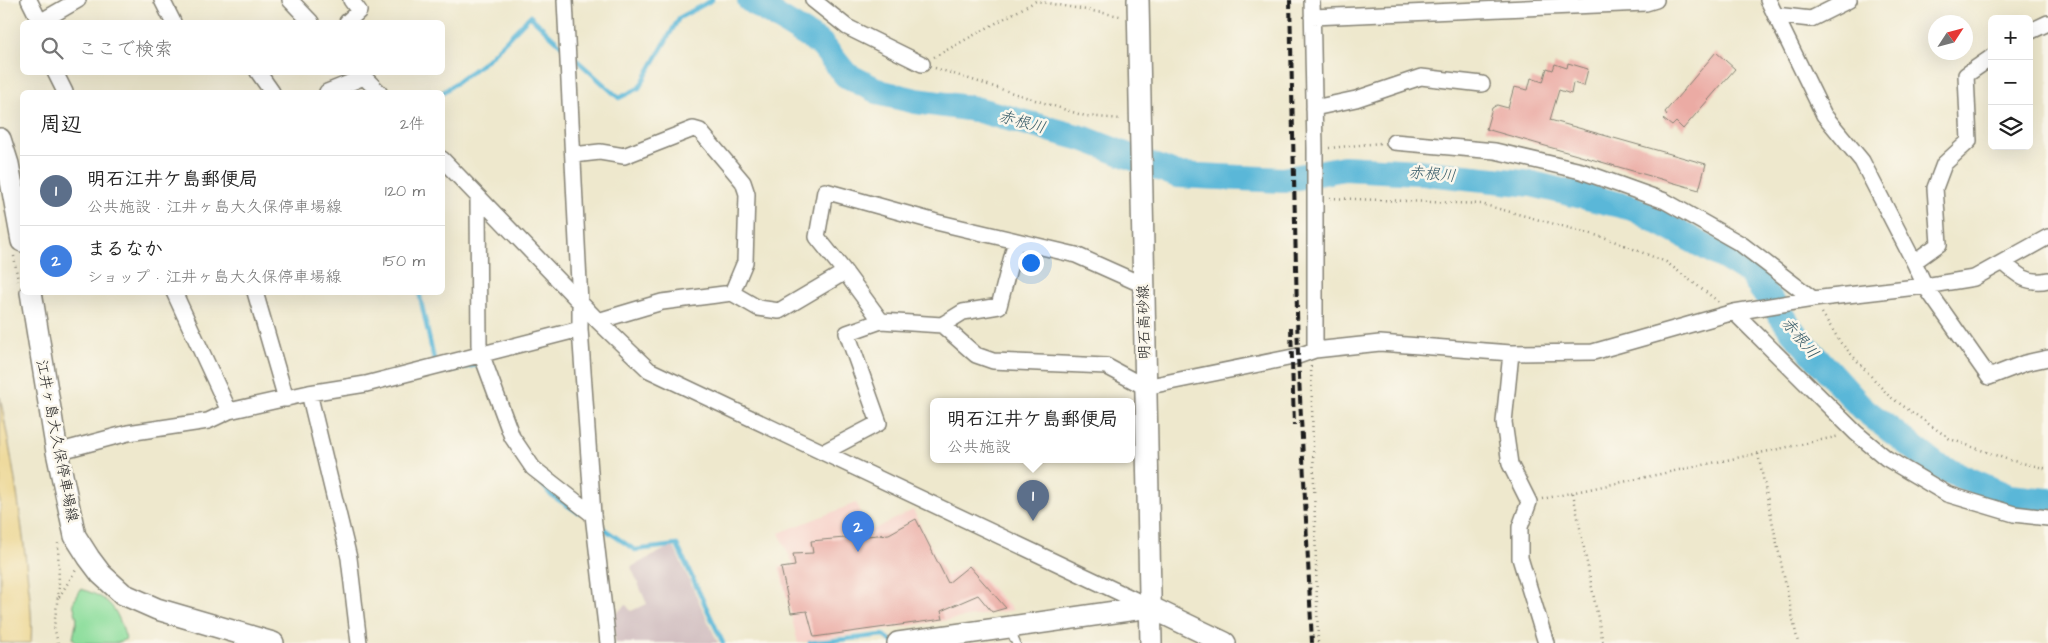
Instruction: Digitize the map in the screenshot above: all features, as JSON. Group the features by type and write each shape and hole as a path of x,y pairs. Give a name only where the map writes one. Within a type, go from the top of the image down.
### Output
{"main road":[{"name":"明石高砂線","path":"1138,10 1151,643"},
{"path":"0,139 8,164 20,231"},
{"name":"江井ヶ島大久保停車場線","path":"31,295 57,452 75,536 89,558 101,574 123,594 158,609 273,643"},
{"path":"898,643 1013,635 1150,607 1225,643"}],"street":[{"path":"29,0 39,20"},
{"path":"43,20 78,0"},
{"path":"162,0 172,20"},
{"path":"290,0 309,20"},
{"path":"349,20 359,11 351,0"},
{"path":"565,0 580,329 593,515 608,643"},
{"path":"813,0 847,27 922,64"},
{"path":"1312,0 1316,149 1315,350"},
{"path":"1312,17 1385,7 1610,2 1646,3 1656,0"},
{"path":"1768,0 1824,115 1862,161 1925,286 1989,377 2025,363 2048,358"},
{"path":"1775,15 1811,19 1849,0"},
{"path":"2033,30 2048,23"},
{"path":"1914,262 1938,244 1935,188 1944,164 1969,141 1966,75 1988,60"},
{"path":"56,75 64,90"},
{"path":"260,75 271,90"},
{"path":"331,90 362,75 376,90"},
{"path":"1314,108 1356,99 1421,77 1482,84"},
{"path":"573,156 600,152 624,156 693,129 700,131 742,182 747,194 745,262 732,293"},
{"path":"1394,142 1495,151 1581,171 1665,201 1741,244 1813,299"},
{"path":"445,163 580,303 650,370 1150,607"},
{"path":"882,321 817,237 824,191 936,222 1076,254 1144,285"},
{"path":"478,197 479,345 482,356 512,437 533,468 593,515"},
{"path":"942,325 976,355 993,361 1106,366 1145,387 1298,356 1315,350 1380,343 1511,353 1593,352 1734,312 1813,299 1925,286 1974,278 2048,238"},
{"path":"824,452 879,423 847,333 882,321 942,325 963,312 1000,306 1016,241"},
{"path":"2002,262 2018,276 2037,283 2048,280"},
{"path":"598,321 662,302 732,293 758,308 779,311 845,272"},
{"path":"175,295 229,411"},
{"path":"255,295 286,398"},
{"path":"1734,312 1856,433 1886,458 1947,494 2014,514 2048,518"},
{"path":"57,452 128,433 208,421 229,411 286,398 366,384 482,356 580,329"},
{"path":"1511,353 1504,422 1510,464 1529,502 1520,527 1520,558 1546,643"},
{"path":"309,394 349,558 359,643"}],"path":[{"path":"922,64 1036,1 1138,10"},
{"path":"922,64 1085,116 1140,121"},
{"path":"1316,149 1394,142"},
{"path":"1316,197 1481,204 1606,238 1666,262 1734,312"},
{"path":"1813,299 1841,343 1889,396 1950,439 2009,460 2048,469"},
{"path":"1315,350 1311,358 1318,643"},
{"path":"1529,502 1856,433"},
{"path":"1758,454 1798,643"},
{"path":"1573,493 1602,643"},
{"path":"57,600 73,574 89,558"}],"shaded area":[{"path":"856,503 868,532 913,510 946,577 969,565 1013,610 798,643 779,567 793,564 779,533"},
{"path":"673,545 718,643 615,643 614,615 626,605 631,611 647,604 631,567"}],"green space":[{"path":"81,589 100,597 112,606 120,620 126,639 117,643 77,643 73,638 77,619 73,603"}],"sand":[{"path":"0,397 24,542 30,603 31,643 0,643"}],"building":[{"path":"1716,52 1735,69 1683,129 1676,122 1672,126 1663,119 1667,115 1665,112"},
{"path":"1568,63 1588,69 1584,86 1573,83 1571,94 1559,90 1550,120 1706,164 1699,190 1486,129 1492,108 1497,105 1508,108 1514,87 1528,90 1531,78 1543,82 1547,68 1553,70 1555,64 1567,68"},
{"path":"916,519 948,583 969,566 1006,608 992,612 978,595 941,611 943,619 814,637 807,611 791,613 781,568 795,566 793,554 813,553 811,541 889,534"}],"waterway":[{"path":"571,55 619,98 639,88 679,18 712,0"},
{"name":"赤根川","path":"750,0 821,44 846,75 882,93 916,101 975,109 1085,139 1177,175 1283,180 1344,168 1418,172 1532,184 1633,208 1750,273 1794,333 1862,408 1937,466 2009,497 2048,501"},
{"path":"445,91 487,60 530,16 564,48"},
{"path":"420,295 435,364"},
{"path":"437,372 481,364"},
{"path":"541,483 551,495 578,512"},
{"path":"597,524 635,550 677,545 723,643"},
{"path":"810,643 883,635 893,642"}],"railway":[{"path":"1290,0 1298,356 1312,643"},
{"path":"1291,327 1294,425"}],"place":[{"name":"明石江井ケ島郵便局","path":"1033,521"},
{"name":"まるなか","path":"858,552"}]}
